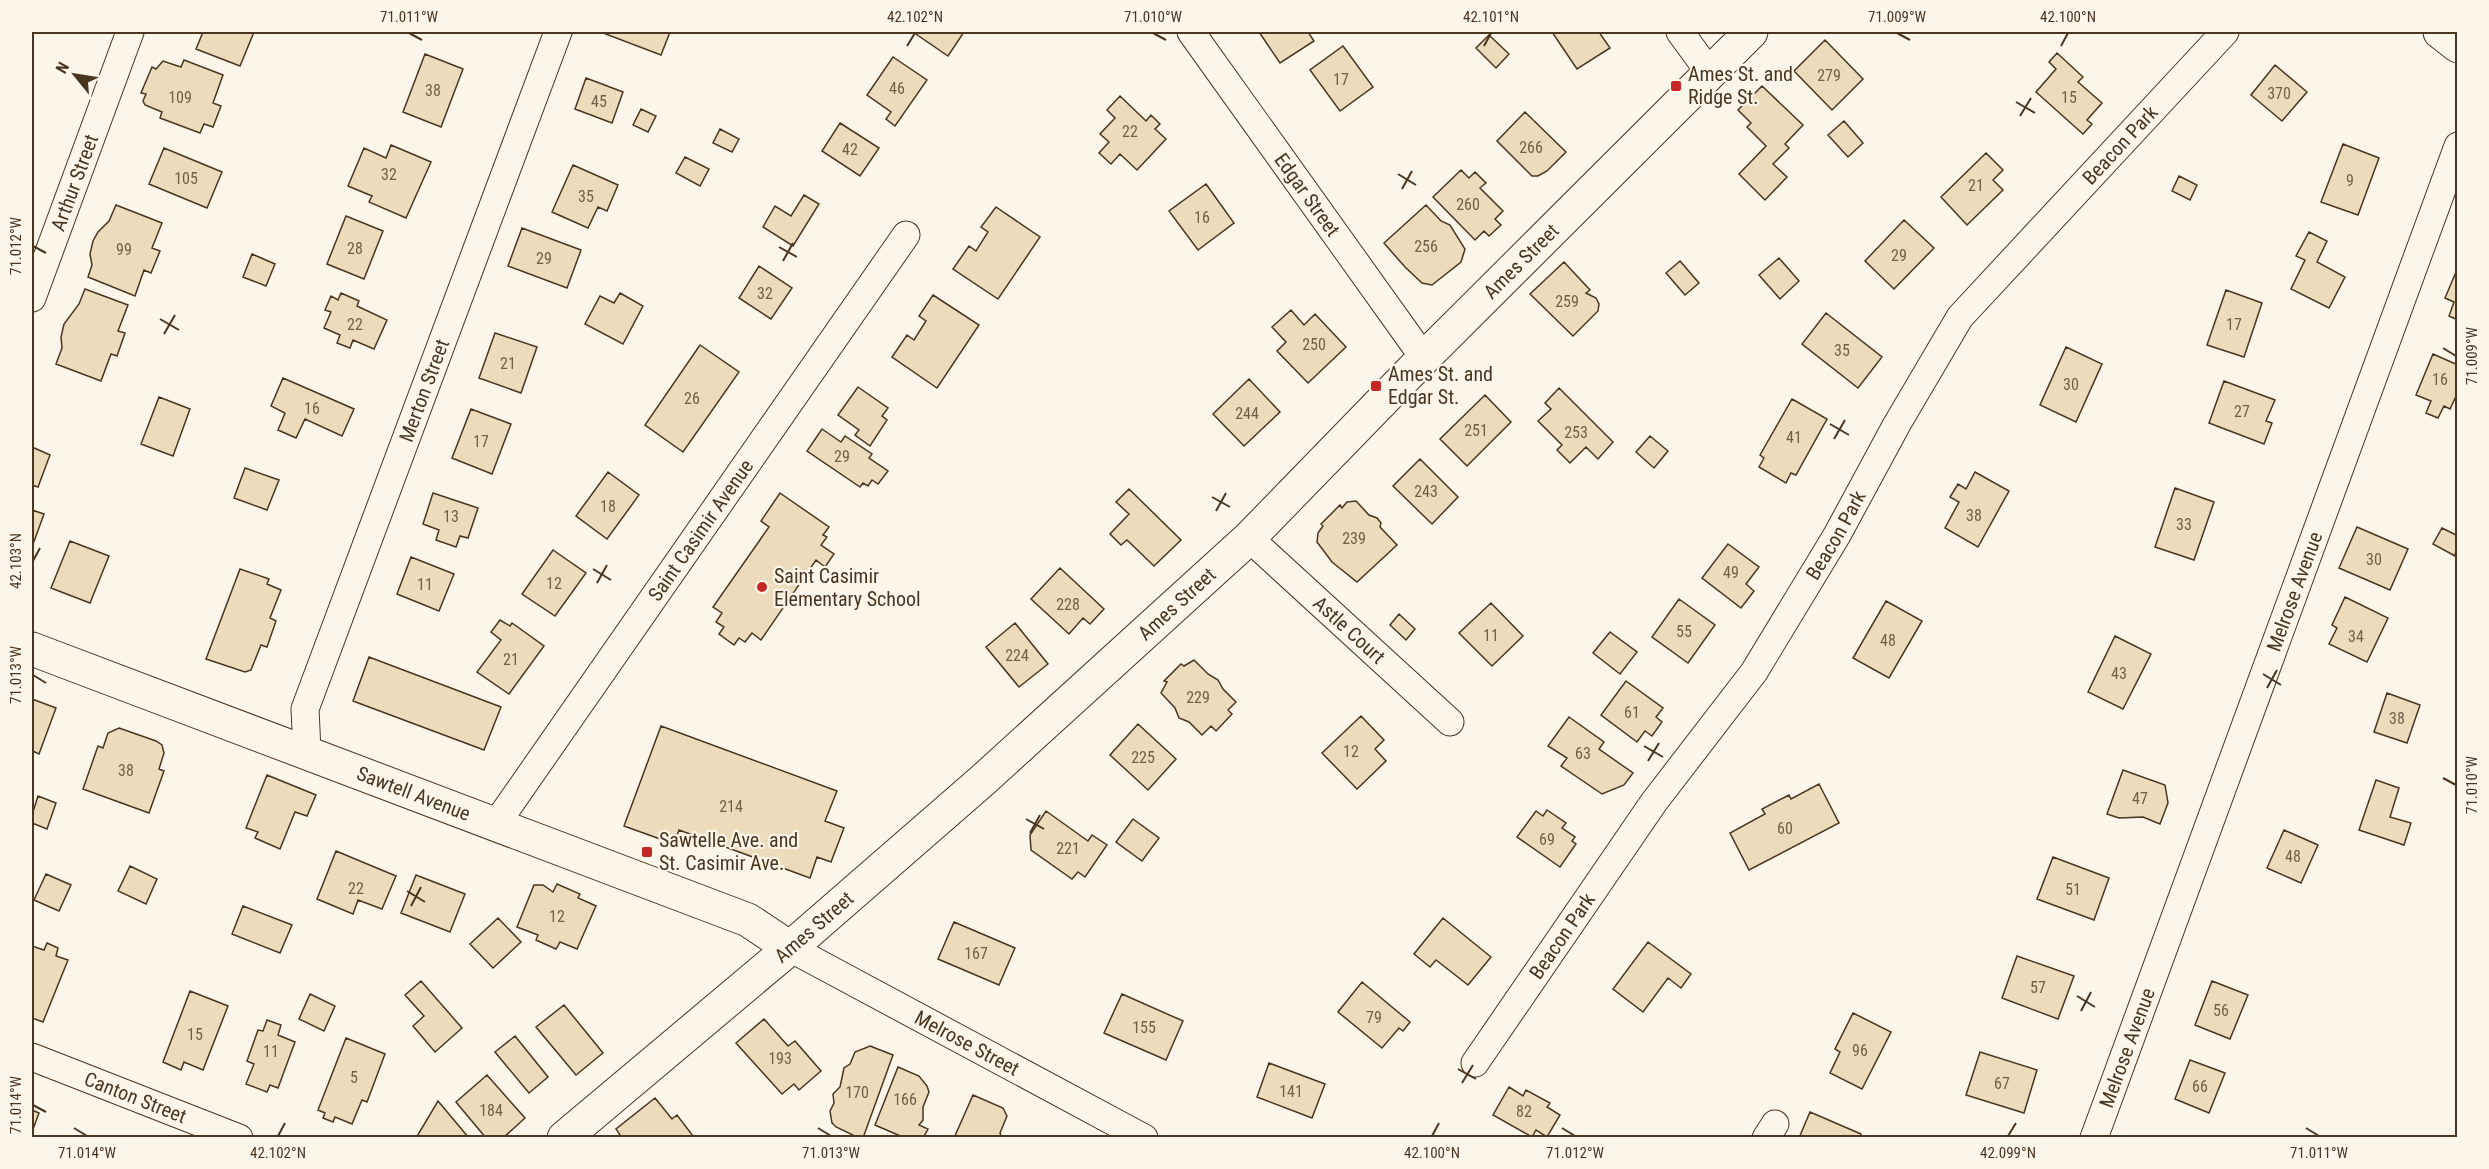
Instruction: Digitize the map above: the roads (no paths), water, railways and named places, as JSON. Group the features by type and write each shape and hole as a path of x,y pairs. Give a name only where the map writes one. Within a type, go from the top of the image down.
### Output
{"street":[{"name":"Arthur Street","path":"32,298 130,32"},
{"name":"Merton Street","path":"307,751 305,709 558,32"},
{"name":"Edgar Street","path":"1191,32 1424,358"},
{"path":"1680,32 1710,73"},
{"name":"Ames Street","path":"571,1136 983,780 1249,538 1424,358 1751,32"},
{"name":"Beacon Park","path":"1474,1063 1654,802 1754,672 1837,535 1960,316 2225,32"},
{"path":"2440,32 2457,46"},
{"name":"Melrose Avenue","path":"2094,1137 2457,146"},
{"name":"Saint Casimir Avenue","path":"496,824 906,235"},
{"name":"Astle Court","path":"1249,538 1450,722"},
{"name":"Sawtell Avenue","path":"32,649 307,751 748,920 790,948"},
{"name":"Melrose Street","path":"790,948 1144,1137"},
{"name":"Canton Street","path":"32,1058 239,1137"}],"place":[{"name":"Ames St. and Ridge St.","path":"1676,86"},
{"name":"Ames St. and Edgar St.","path":"1376,386"},
{"name":"Saint Casimir Elementary School","path":"762,587"},
{"name":"Sawtelle Ave. and St. Casimir Ave.","path":"647,852"}]}
